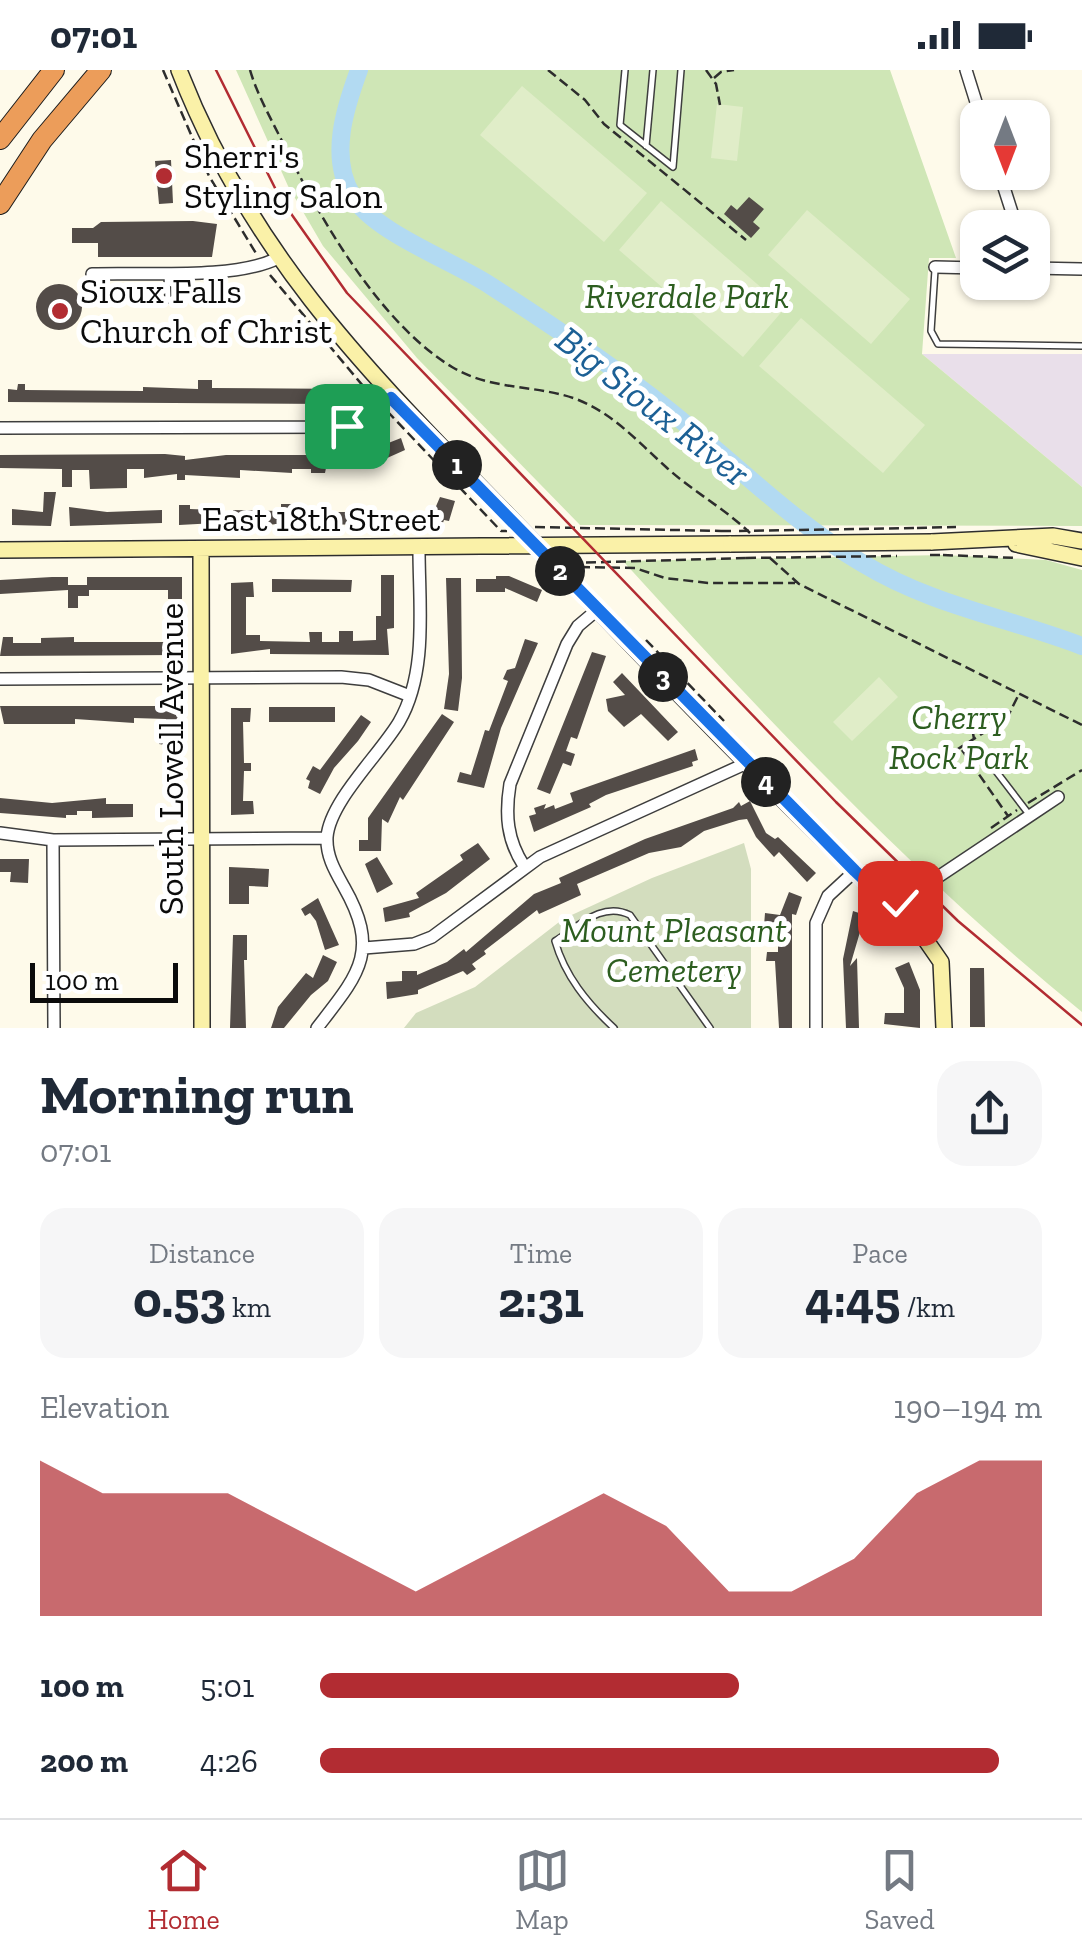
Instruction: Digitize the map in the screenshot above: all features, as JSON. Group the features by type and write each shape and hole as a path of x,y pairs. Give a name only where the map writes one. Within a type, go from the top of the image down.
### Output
{"highway":[{"path":"0,139 54,70"},
{"path":"0,204 42,140 101,70"}],"street":[{"path":"180,70 222,165 278,258 345,346 747,764 923,936 941,962 944,1028"},
{"path":"966,70 976,100"},
{"path":"92,274 250,269 278,258"},
{"path":"935,267 960,268"},
{"path":"1050,268 1082,269"},
{"path":"0,428 334,428 360,420 391,398"},
{"path":"1002,542 1053,536 1082,541"},
{"name":"East 18th Street","path":"0,550 419,550 726,537 928,549 1002,542"},
{"path":"1002,542 1082,558"},
{"name":"South Lowell Avenue","path":"201,550 202,1028"},
{"path":"317,1028 355,978 364,948 360,919 329,860 327,838 336,810 401,720 410,696 418,662 419,550"},
{"path":"524,866 508,831 510,784 567,644 578,626 597,610"},
{"path":"0,678 341,676 369,680 410,696"},
{"path":"364,948 414,944 432,937 524,866 628,814 747,764"},
{"path":"893,907 1058,796"},
{"path":"0,833 53,840 327,838"},
{"path":"53,840 54,1028"},
{"path":"816,1028 816,923 828,896 855,871"}],"lane":[{"path":"625,70 620,125 673,167 681,70"},
{"path":"646,146 653,70"},
{"path":"935,267 931,332 938,344 1082,346"},
{"path":"167,271 168,300"},
{"path":"979,749 1030,816"},
{"path":"614,1028 589,1005 561,962 555,940 602,910 617,908 630,915 710,1028"}],"path":[{"path":"250,70 304,184 346,256 418,341 453,368 477,380 562,395 606,414 666,468 739,522 759,543"},
{"path":"548,70 585,100 604,124 746,240"},
{"path":"706,70 713,79 720,105"},
{"path":"713,79 721,72 734,70"},
{"path":"544,526 726,537 917,528"},
{"path":"559,546 583,576"},
{"path":"928,549 944,555 1022,558"},
{"path":"767,552 776,567 800,584 1082,725"},
{"path":"574,565 908,556"},
{"path":"574,565 635,568 665,578 708,583 800,584"},
{"path":"643,638 730,728"},
{"path":"942,759 1007,718 1018,696"},
{"path":"970,715 974,740"},
{"path":"961,748 1008,816"}],"shaded area":[{"path":"922,354 1082,354 1082,487"}],"green space":[{"name":"Riverdale Park","path":"236,70 890,70 956,258 929,258 922,354 1082,487 1082,526 580,525 417,358 323,246 288,186"},
{"path":"522,86 647,193 604,242 480,135"},
{"path":"717,104 743,107 737,161 711,158"},
{"path":"661,201 785,308 743,357 619,250"},
{"path":"807,210 910,299 871,344 768,255"},
{"path":"801,318 925,425 883,473 759,366"},
{"name":"Cherry Rock Park","path":"943,555 1046,560 1082,570 1082,1012 960,907 844,795 623,561"},
{"path":"879,677 898,697 852,741 833,722"},
{"name":"Mount Pleasant Cemetery","path":"744,843 751,869 751,1028 404,1028 416,1013 475,987 563,919 652,878"}],"building":[{"name":"Sherri's Styling Salon","path":"171,160 173,203 159,204 155,161"},
{"path":"749,197 764,209 753,222 760,228 751,238 724,214 731,205 737,210"},
{"path":"101,222 217,224 212,257 98,257 98,243 72,243 72,228 93,228"},
{"name":"Sioux Falls Church of Christ","path":"59,284 75,291 82,307 75,323 59,330 43,323 36,307 43,291"},
{"path":"198,380 212,380 212,388 352,389 353,397 342,398 342,404 8,402 8,389 17,390 18,384 25,384 25,390 143,391 143,387 198,389"},
{"path":"401,438 405,450 367,467 326,468 325,473 311,473 311,469 292,469 292,473 240,470 240,478 185,475 185,480 177,480 177,474 144,478 144,469 127,469 127,488 90,489 89,470 72,470 72,487 62,487 62,469 0,468 0,455 165,454 185,456 185,460 226,455 358,455"},
{"path":"44,492 56,492 51,526 12,525 12,509 43,512"},
{"path":"440,497 455,501 449,521 444,520 441,528 428,525"},
{"path":"281,504 296,504 297,524 234,525 233,510 281,511"},
{"path":"179,505 216,510 216,523 179,525"},
{"path":"69,507 107,512 162,510 162,523 70,526"},
{"path":"313,507 330,507 330,512 370,512 370,525 313,524"},
{"path":"381,575 394,575 394,628 387,629 389,655 270,654 270,649 231,654 231,583 253,582 254,597 246,597 246,635 260,635 260,641 310,642 309,632 322,632 322,642 339,642 339,631 353,631 353,641 376,640 376,616 381,616"},
{"path":"509,576 542,590 537,602 505,588 505,592 476,592 476,579"},
{"path":"68,577 68,585 87,585 87,577 182,577 182,599 168,599 168,590 89,590 89,596 78,596 78,608 68,608 68,590 0,594 0,580"},
{"path":"446,578 461,578 462,678 458,711 444,709 449,674"},
{"path":"272,579 352,580 351,592 272,592"},
{"path":"178,634 178,655 0,656 3,637 13,637 13,643 74,637 74,642 163,642 163,635"},
{"path":"525,639 538,643 501,728 484,788 457,782 460,772 471,775 485,730 489,731 508,681 503,679 507,670 515,668"},
{"path":"592,652 606,656 577,739 571,737 566,751 575,754 571,766 563,763 550,794 537,789"},
{"path":"622,673 678,732 668,741 641,714 624,727 608,711 606,699 625,695 613,682"},
{"path":"0,706 178,706 179,786 166,786 165,745 159,744 159,737 165,737 166,719 134,718 134,723 75,719 75,724 4,724"},
{"path":"269,707 335,707 335,722 269,722"},
{"path":"231,708 251,708 250,722 243,722 244,763 251,763 251,771 244,771 243,801 253,801 254,814 231,815"},
{"path":"442,714 454,722 403,800 400,797 388,823 382,819 381,851 359,851 359,840 368,840 368,818"},
{"path":"361,715 371,722 334,768 320,794 308,788 310,781 306,779 313,766 320,770"},
{"path":"695,749 698,760 692,762 693,766 606,795 589,804 591,807 534,832 529,816 536,814 534,808 546,804 544,809 554,805 555,809 573,802 570,793"},
{"path":"0,798 52,803 106,798 106,804 133,804 133,817 92,818 92,811 77,811 77,815 66,818 0,813"},
{"path":"750,801 766,833 778,837 816,873 807,882 779,852 774,857 756,837 747,819 739,820 704,831 681,847 649,853 577,884 581,895 539,914 537,910 484,951 486,954 472,964 476,969 467,975 463,971 418,990 418,994 387,999 386,982 402,981 402,971 417,971 417,975 447,962 464,949 466,952 534,894 561,883 559,878 645,839"},
{"path":"478,843 490,859 446,893 409,913 410,917 385,922 383,908 419,898 416,893 463,860 460,855"},
{"path":"377,857 393,884 377,893 365,864"},
{"path":"0,859 29,859 28,883 10,882 11,872 0,872"},
{"path":"229,867 269,869 268,887 249,886 249,904 229,904"},
{"path":"789,892 802,897 796,915 792,914 792,1028 779,1028 775,961 766,961 767,952 778,952 778,927 764,926 765,913 780,915"},
{"path":"318,898 339,945 325,950 316,921 301,909"},
{"path":"853,911 865,915 850,966 857,958 859,1028 846,1028 843,959"},
{"path":"233,935 247,935 246,1028 230,1028"},
{"path":"323,955 337,962 328,981 284,1028 271,1028 278,1007 306,973 313,978"},
{"path":"909,962 920,990 920,1028 884,1024 885,1013 904,1013 904,988 895,968"},
{"path":"970,968 984,968 985,1027 970,1027"}],"waterway":[{"name":"Big Sioux River","path":"359,70 345,116 341,165 352,195 378,222 475,276 602,360 810,528 862,563 943,601 1082,646"}],"railway":[{"path":"216,70 280,198 347,293 836,802 958,921 1082,1025"}],"place":[{"name":"Sherri's Styling Salon","path":"164,176"},
{"name":"Sioux Falls Church of Christ","path":"60,311"}],"route":[{"path":"347,426 391,398 747,764 893,907 900,903"}]}
